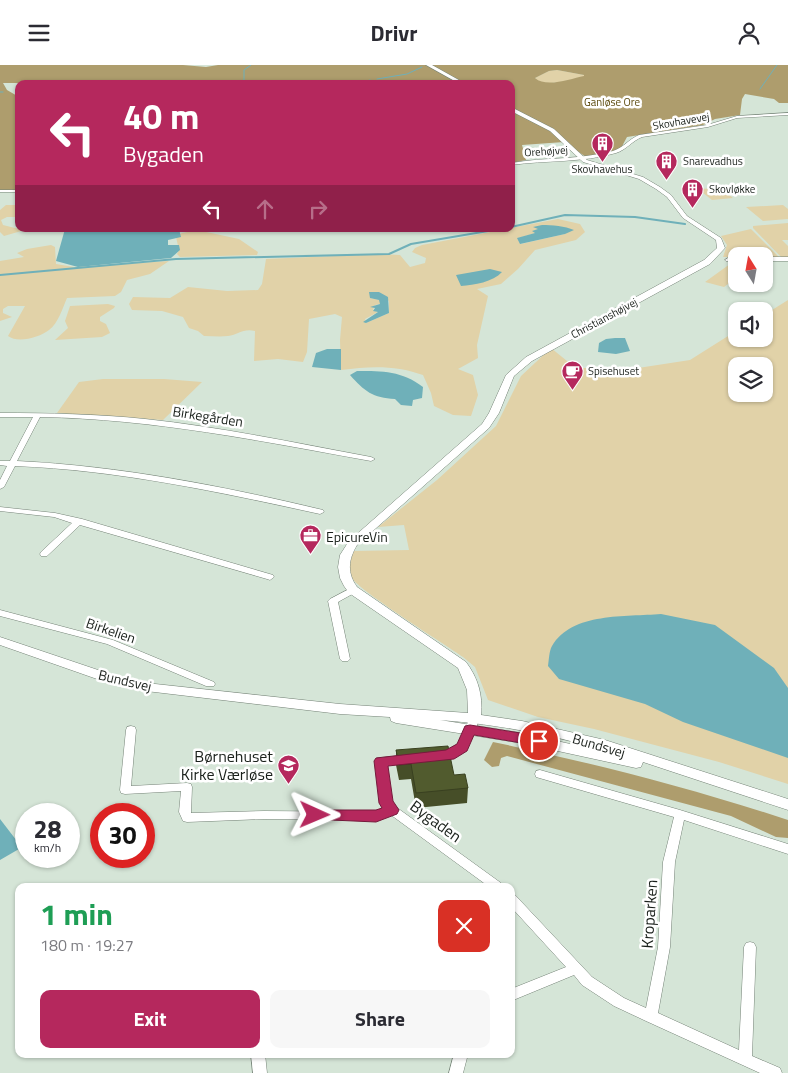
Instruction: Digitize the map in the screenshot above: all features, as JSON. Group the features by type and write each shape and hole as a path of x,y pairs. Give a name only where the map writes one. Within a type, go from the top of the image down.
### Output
{"street":[{"path":"428,65 456,80"},
{"name":"Christianshøjvej","path":"472,724 475,691 469,674 462,665 353,590 342,572 342,563 353,543 486,426 494,413 505,384 514,371 547,348 707,263 721,248 718,239 685,217 669,196 658,188 641,177 593,165 582,159 552,130 515,111"},
{"name":"Skovhavevej","path":"582,159 617,151 631,139 641,136 708,126 738,117 788,114"},
{"name":"Orehøjvej","path":"515,163 536,160 582,159"},
{"path":"0,191 15,191"},
{"path":"773,259 788,259"},
{"name":"Birkegården","path":"0,415 38,415 163,423 372,459"},
{"path":"0,487 38,415"},
{"path":"0,463 68,466 141,475 185,482 320,512"},
{"path":"0,509 55,515 79,521 270,577"},
{"path":"44,554 79,521"},
{"path":"344,659 332,601 353,590"},
{"name":"Birkelien","path":"0,613 110,642 210,683"},
{"name":"Bundsvej","path":"0,641 123,682 472,724 531,728 605,745 788,805"},
{"name":"Bygaden","path":"472,724 458,752 449,755 381,761 386,803 392,810 493,883"},
{"path":"132,730 125,791 187,787 185,812 187,818 264,815 371,816 392,810"},
{"path":"540,774 680,814 788,849"},
{"name":"Kroparken","path":"651,1017 664,947 669,862 680,814"},
{"path":"515,903 587,981 619,1002 745,1057 775,1073"},
{"path":"745,1057 750,947"},
{"path":"515,993 575,969"},
{"path":"258,1058 260,1073"},
{"path":"456,1073 460,1058"}],"shaded area":[{"path":"557,70 584,75 584,77 551,83 545,83 535,78 549,71"},
{"path":"720,188 733,198 712,200 698,189"},
{"path":"6,205 15,205 15,217 7,217 1,220 3,225 15,228 15,232 18,232 4,236 0,232 0,210"},
{"path":"783,205 788,209 788,219 763,221 746,207"},
{"path":"558,219 580,224 585,232 576,240 535,250 501,284 477,289 488,296 477,345 478,358 458,369 473,375 478,395 471,416 453,415 434,406 431,393 423,375 403,369 383,367 341,370 340,340 342,317 335,314 309,319 307,352 303,362 278,359 254,361 255,331 247,330 228,336 204,336 198,331 189,328 183,317 162,311 132,310 129,304 133,297 170,298 188,287 227,291 258,290 262,284 266,259 380,254 400,255 410,267 425,263 426,258 412,252 415,248 490,232 515,232 515,227","holes":["542,225 569,228 565,234 521,244 518,238 536,233","379,292 389,301 389,313 366,323 365,319 378,312 373,310 375,305 380,304 380,300 370,298"]},
{"path":"788,223 788,240 782,240 788,246 788,257 781,257 753,226"},
{"path":"751,229 769,247 728,247 728,257 723,257 727,245 721,236"},
{"path":"206,232 239,239 258,252 257,255 180,257 177,254 179,250 176,237 182,233"},
{"path":"51,245 55,247 56,264 74,267 169,261 150,274 127,280 121,292 115,296 67,298 58,320 49,330 29,339 12,338 8,336 25,306 8,306 3,309 3,313 12,317 0,321 0,261 24,257 17,253 27,249"},
{"path":"773,251 779,257 773,257"},
{"path":"728,265 728,284 724,287 705,282"},
{"path":"788,300 788,784 719,762 594,729 538,717 488,700 475,667 369,594 350,574 349,568 353,551 409,550 404,525 378,527 437,480 496,426 521,376 551,348 567,361 583,368 638,368 690,360 728,336 728,347 773,347 773,309"},
{"path":"108,304 115,306 100,317 100,321 106,324 110,333 102,337 55,340 68,328 65,321 70,306"},
{"path":"103,379 164,379 202,382 163,420 57,413 79,382"}],"green space":[{"name":"Ganløse Ore","path":"0,65 183,65 206,67 218,65 788,65 788,103 779,103 774,99 745,94 742,99 740,115 715,119 703,125 627,137 620,150 586,157 564,142 522,145 526,160 515,162 515,80 15,80 15,83 3,83 7,90 15,95 15,191 0,190","holes":["557,70 584,76 552,83 535,78 549,71"]},
{"path":"493,742 642,777 788,820 788,838 776,837 731,816 507,756 501,758 499,766 492,767 484,760"}],"water":[{"path":"542,225 574,230 565,234 520,244 517,238 535,233 532,231 538,229 533,227"},
{"path":"64,232 180,232 181,237 168,240 168,245 179,245 180,250 171,258 78,267 56,261"},
{"path":"490,269 502,272 488,281 477,284 461,286 456,275"},
{"path":"369,292 379,292 388,297 389,313 366,323 363,322 378,312 373,311 375,308 370,307 380,304 379,300 370,298"},
{"path":"625,338 630,351 616,354 598,352 599,343 606,339"},
{"path":"327,349 341,349 341,370 312,367 316,353"},
{"path":"357,371 384,372 400,375 423,387 422,398 413,400 412,406 401,405 395,399 369,393 350,375"},
{"path":"661,614 715,625 774,668 788,688 788,758 683,722 645,704 559,679 548,666 552,646 561,635 573,627 601,618"},
{"path":"0,819 15,838 15,851 0,860"}],"building":[{"path":"448,746 454,775 465,774 468,788 416,793 411,764 399,765 396,750"}],"waterway":[{"path":"244,80 244,70 251,65"},
{"path":"760,89 777,65"},
{"path":"377,79 407,74 422,67"},
{"path":"515,226 565,215 635,217 685,224"},
{"path":"0,275 176,259 389,254 411,244 482,232"}],"place":[{"name":"Skovhavehus","path":"602,162"},
{"name":"Snarevadhus","path":"667,180"},
{"name":"Skovløkke","path":"693,208"},
{"name":"Spisehuset","path":"572,390"},
{"name":"EpicureVin","path":"310,555"},
{"name":"Børnehuset Kirke Værløse","path":"289,784"}],"route":[{"path":"315,815 365,817 382,815 392,810 386,803 381,761 449,755 458,752 467,739 470,730 539,741"}]}
